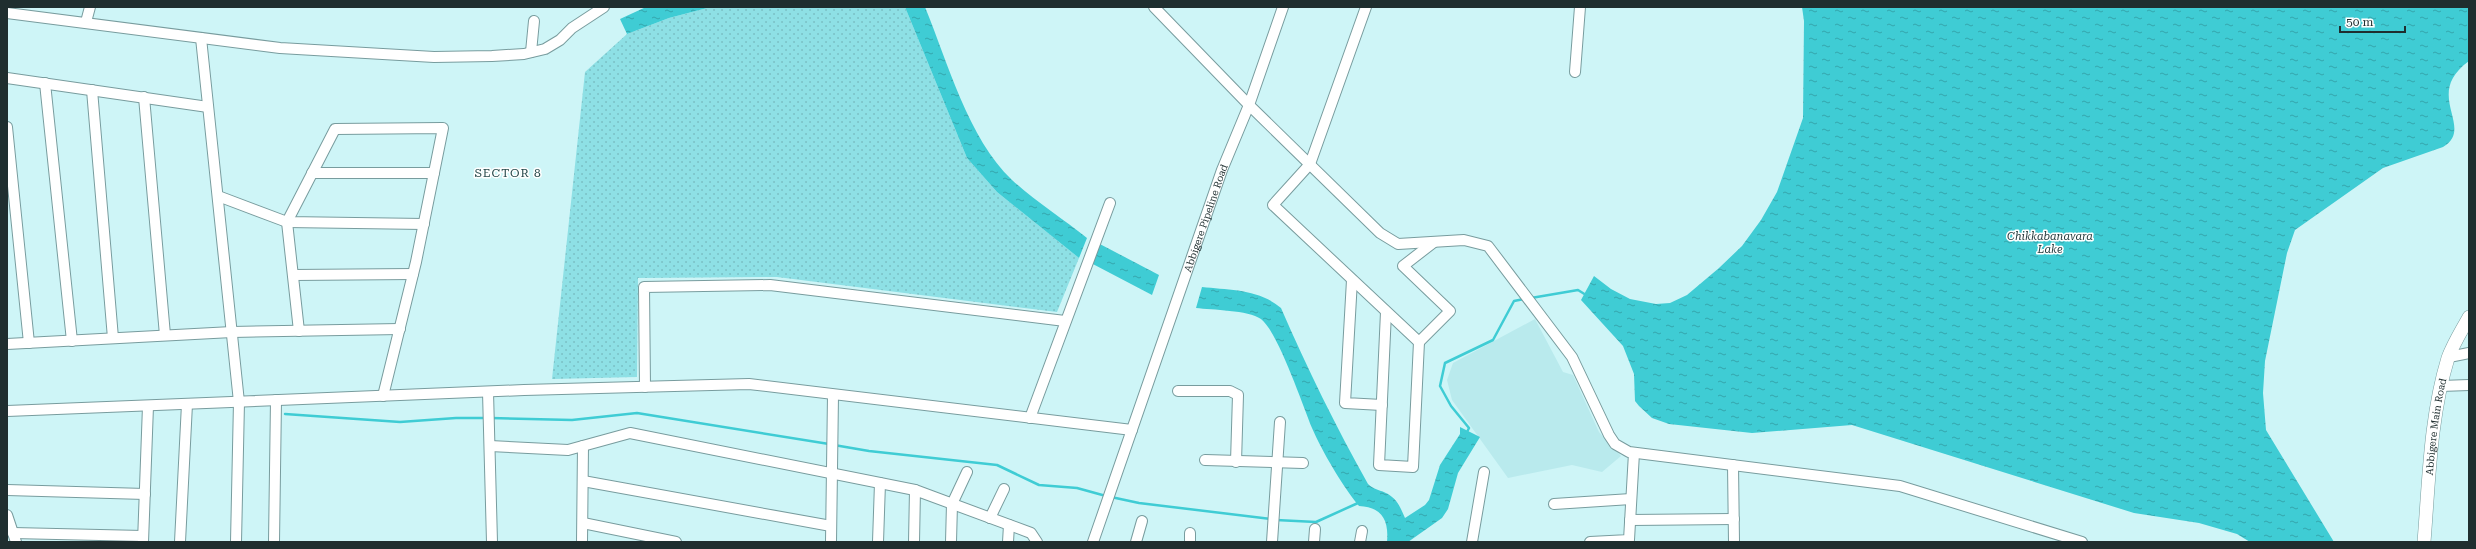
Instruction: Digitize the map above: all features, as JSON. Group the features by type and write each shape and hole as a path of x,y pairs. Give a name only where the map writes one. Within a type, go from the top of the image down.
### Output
{"main road":[{"name":"Abbigere Main Road","path":"2424,542 2431,452 2441,386 2449,356 2469,317"}],"street":[{"path":"86,22 90,7"},
{"path":"7,13 201,38 331,52 434,57 492,56 545,49 560,40 572,28 604,7"},
{"path":"1154,7 1162,11 1249,105 1380,233 1398,244 1464,240 1482,243 1488,246 1572,357 1609,435 1615,444 1634,453 1900,486 2082,542"},
{"name":"Abbigere Pipeline Road","path":"1093,542 1222,170 1249,105 1283,7"},
{"path":"1366,7 1310,164 1273,205 1419,342"},
{"path":"1575,72 1580,7"},
{"path":"531,52 534,21"},
{"path":"201,38 239,402 236,542"},
{"path":"7,78 208,107"},
{"path":"45,83 72,340"},
{"path":"92,90 113,338"},
{"path":"144,98 166,335"},
{"path":"7,127 29,343"},
{"path":"299,331 287,222 335,129 443,128 413,274 383,396"},
{"path":"312,173 434,173"},
{"path":"218,196 287,222 424,224"},
{"path":"1030,418 1110,203"},
{"path":"1386,312 1379,465 1413,466 1419,342 1450,310 1403,266 1434,242"},
{"path":"293,275 413,274"},
{"path":"1352,280 1345,403 1382,405"},
{"path":"645,387 644,287 770,285 1065,321"},
{"path":"7,344 232,332 400,329"},
{"path":"2449,356 2469,353"},
{"path":"7,411 488,392 749,384 1132,430"},
{"path":"2441,386 2469,385"},
{"path":"1178,390 1230,391 1238,395 1236,462"},
{"path":"488,392 492,542"},
{"path":"831,542 833,394"},
{"path":"274,542 276,400"},
{"path":"180,542 187,404"},
{"path":"7,515 15,538 143,539 148,406"},
{"path":"1272,542 1280,422"},
{"path":"490,446 568,450 630,433 915,490 1031,533 1037,542"},
{"path":"582,446 582,542"},
{"path":"1590,542 1629,541 1634,453"},
{"path":"1205,460 1276,464 1303,463"},
{"path":"1733,465 1734,542"},
{"path":"951,542 952,504 966,472"},
{"path":"1472,542 1484,472"},
{"path":"583,481 831,526"},
{"path":"878,542 880,483"},
{"path":"990,518 1004,489"},
{"path":"7,490 145,494"},
{"path":"914,542 915,490"},
{"path":"1554,504 1631,499"},
{"path":"1630,520 1734,519"},
{"path":"1136,542 1142,521"},
{"path":"583,523 676,542"},
{"path":"1008,542 1009,525"},
{"path":"1314,542 1315,529"},
{"path":"1360,542 1362,531"}],"shaded area":[{"path":"711,7 905,7 967,158 997,192 1079,258 1057,312 777,277 638,278 637,377 552,379 585,72 627,34 669,18"},
{"path":"1535,319 1563,372 1573,375 1599,432 1621,456 1602,472 1572,465 1508,478 1452,400 1447,380 1453,363"}],"water":[{"path":"646,7 711,7 669,18 627,34 620,19"},
{"path":"905,7 925,7 971,122 997,163 1021,188 1087,238 1079,258 997,192 967,158"},
{"name":"Chikkabanavara Lake","path":"1802,7 2469,7 2469,61 2456,74 2450,86 2449,98 2454,130 2452,139 2443,147 2383,168 2295,230 2287,253 2265,361 2263,393 2266,430 2334,542 2250,542 2237,534 2199,523 2134,513 1852,425 1752,433 1669,424 1652,418 1639,406 1635,401 1634,374 1623,346 1581,300 1594,276 1611,289 1630,299 1656,304 1670,303 1687,295 1742,246 1761,220 1777,192 1803,118 1804,21"},
{"path":"1096,242 1159,275 1152,295 1089,262"},
{"path":"1202,287 1233,290 1253,294 1263,297 1281,308 1322,397 1368,484 1373,488 1388,494 1394,499 1399,505 1405,518 1425,505 1429,500 1440,465 1460,434 1460,427 1480,437 1458,473 1448,509 1442,518 1408,542 1387,542 1387,527 1382,516 1373,509 1359,506 1327,458 1316,438 1282,353 1268,327 1261,319 1248,314 1196,308"}],"waterway":[{"path":"1531,298 1578,290 1586,295"},
{"path":"1466,434 1469,428 1451,406 1440,386 1445,363 1493,340 1514,301 1524,299"},
{"path":"491,418 572,420 637,413 829,444"},
{"path":"285,414 400,422 456,418 486,418"},
{"path":"834,445 869,451 997,465 1039,485 1077,488 1106,496"},
{"path":"1111,497 1139,503 1271,519"},
{"path":"1276,520 1316,522 1358,503"}],"district":[{"name":"SECTOR 8","path":"508,173"}]}
